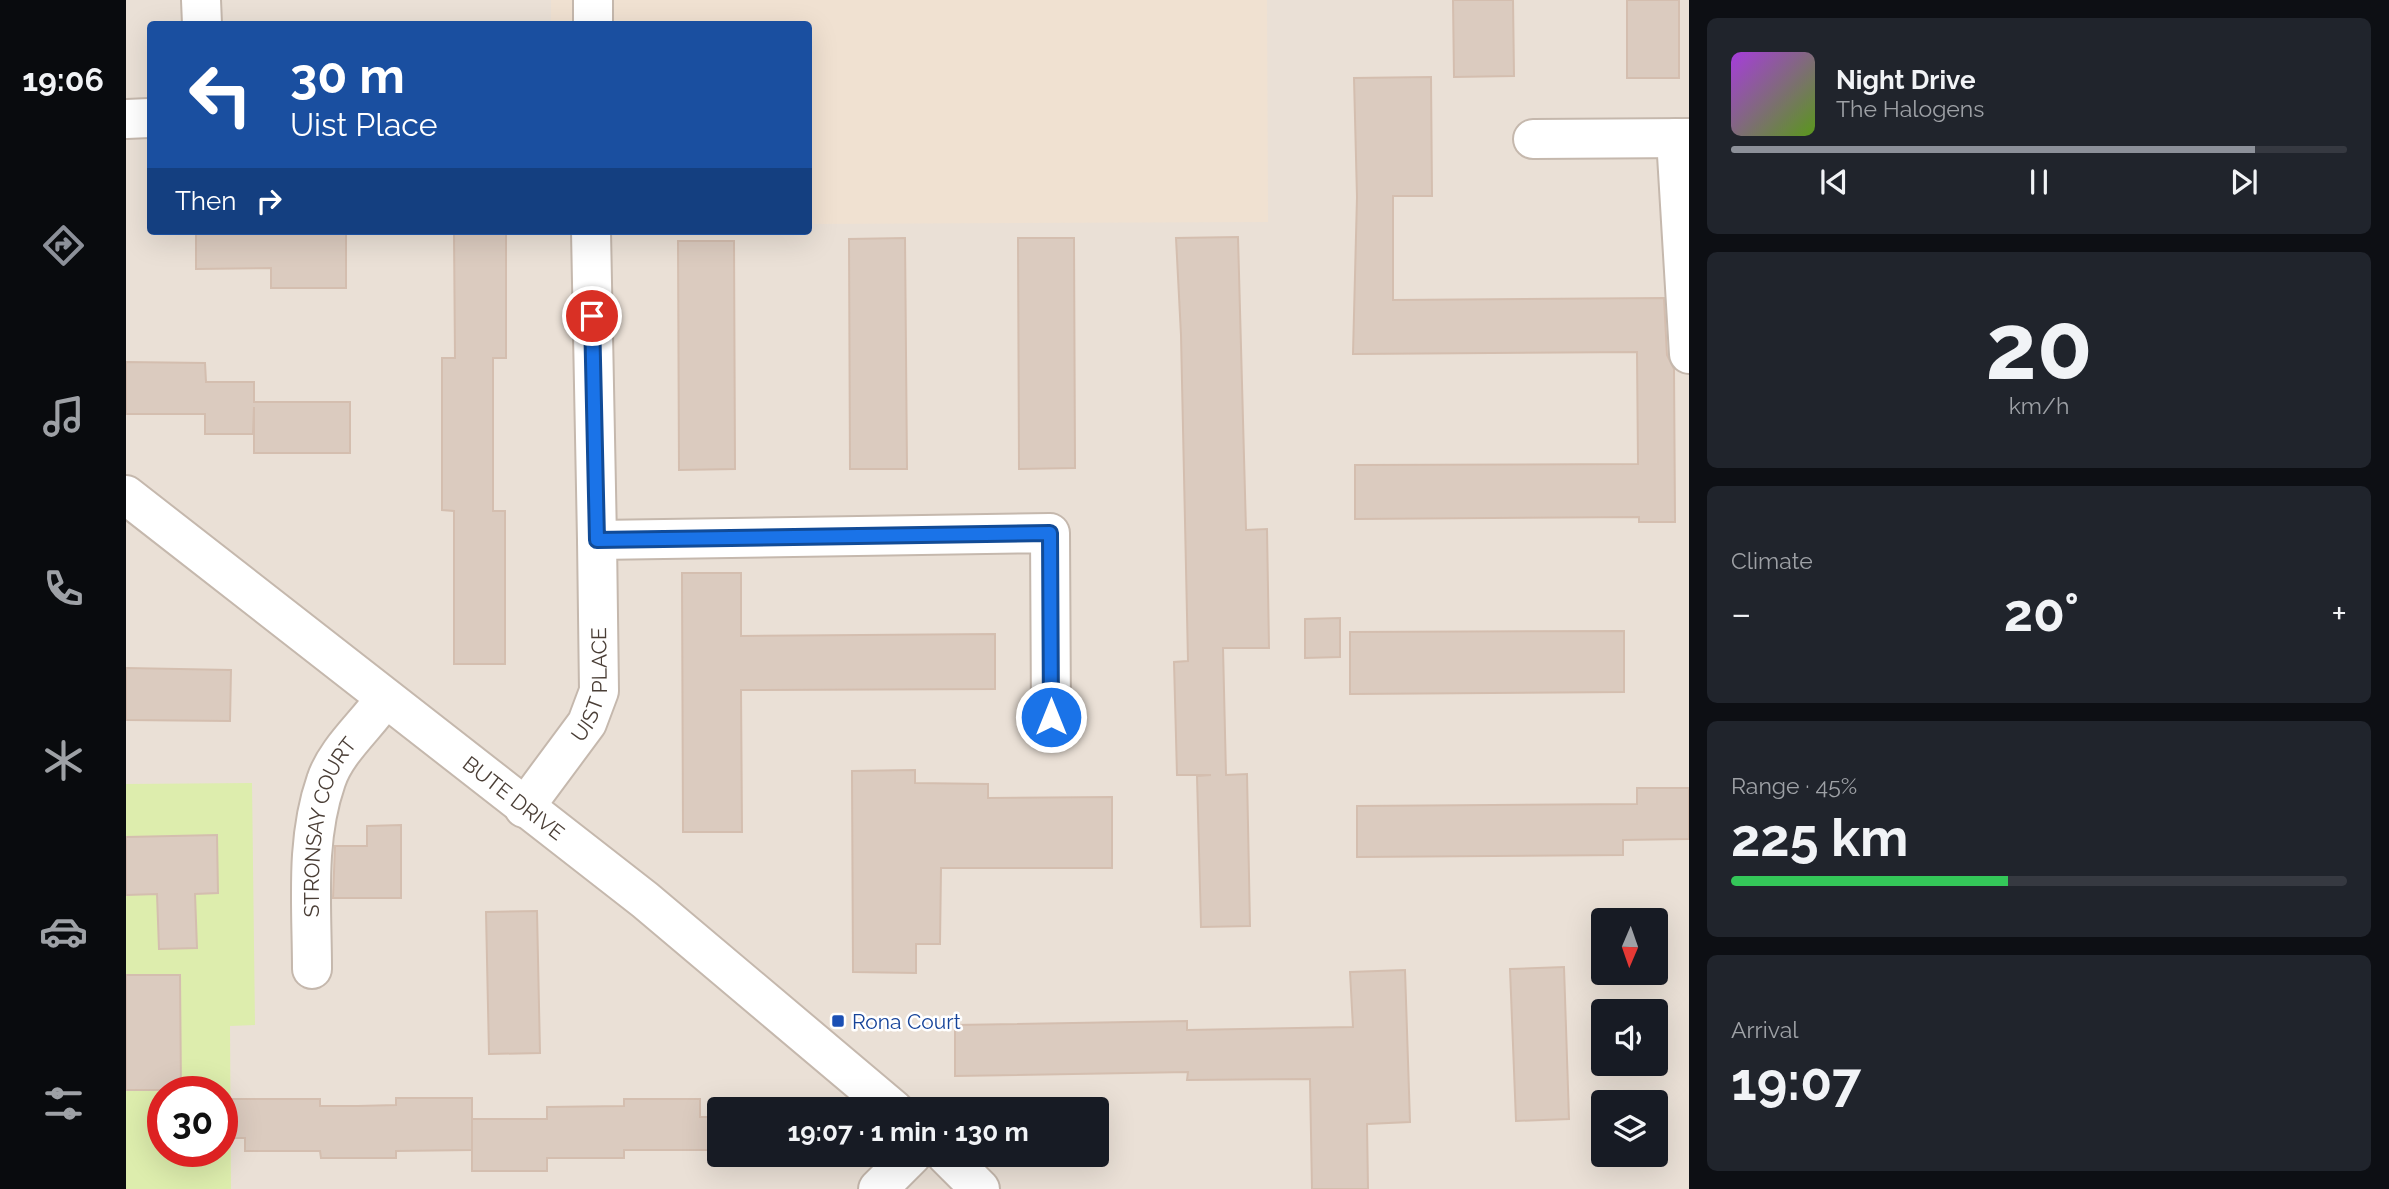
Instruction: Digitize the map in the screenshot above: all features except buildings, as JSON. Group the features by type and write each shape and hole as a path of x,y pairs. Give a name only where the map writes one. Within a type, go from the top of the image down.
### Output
{"street":[{"path":"201,0 202,21"},
{"path":"593,0 593,21"},
{"path":"126,119 147,118"},
{"path":"1533,139 1682,138 1689,354"},
{"name":"UIST PLACE","path":"524,808 587,723 599,691 591,235"},
{"name":"BUTE DRIVE","path":"126,495 645,900 879,1097"},
{"path":"597,540 1050,533 1051,717"},
{"name":"STRONSAY COURT","path":"312,969 311,849 326,780 339,757 385,698"},
{"path":"878,1189 900,1167"},
{"path":"958,1167 980,1189"}],"shaded area":[{"path":"126,0 1689,0 1689,1189 126,1189"},
{"path":"551,0 1267,0 1268,222 812,224 812,21 551,21"}],"green space":[{"path":"252,783 255,1025 230,1026 230,1076 147,1076 147,1167 231,1167 231,1189 126,1189 126,784"}],"place":[{"name":"Rona Court","path":"838,1021"}],"route":[{"path":"592,316 597,540 1050,533 1051,717"}]}
